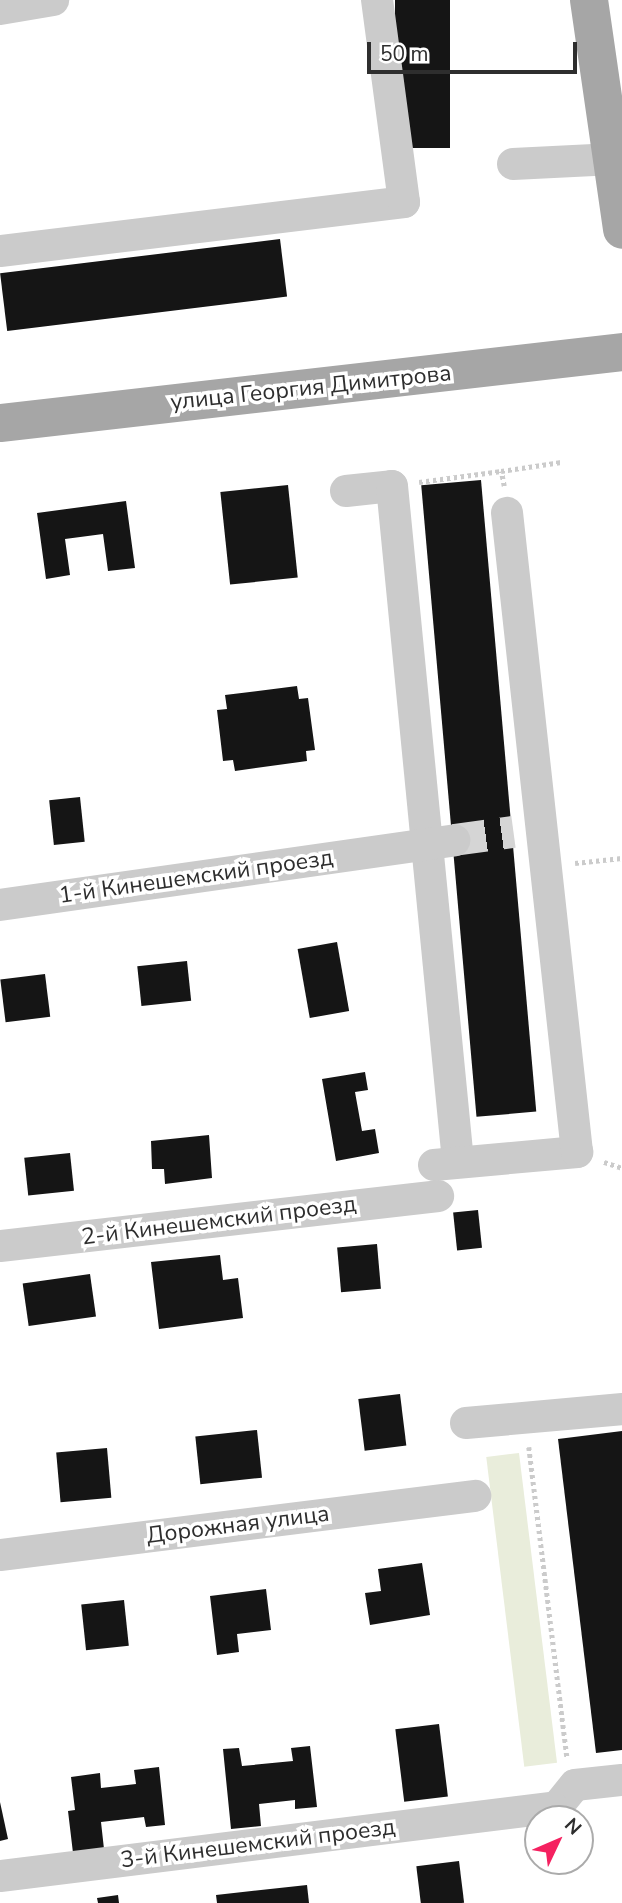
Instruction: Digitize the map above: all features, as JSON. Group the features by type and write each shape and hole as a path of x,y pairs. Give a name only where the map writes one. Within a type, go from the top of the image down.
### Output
{"main road":[{"path":"589,0 615,139 622,230"},
{"name":"улица Георгия Димитрова","path":"0,423 622,352"}],"street":[{"path":"0,9 53,0"},
{"path":"0,251 404,202 377,0"},
{"path":"513,164 615,139"},
{"path":"346,491 392,486 441,842 446,1163 577,1152 546,866 528,830 508,513"},
{"name":"1-й Кинешемский проезд","path":"0,905 441,842"},
{"name":"2-й Кинешемский проезд","path":"0,1246 438,1196"},
{"path":"466,1423 622,1409"},
{"name":"Дорожная улица","path":"0,1555 475,1496"},
{"path":"571,1788 622,1780"},
{"name":"3-й Кинешемский проезд","path":"0,1876 557,1807 571,1788"}],"path":[{"path":"392,486 561,462"},
{"path":"502,471 508,513"},
{"path":"546,866 622,858"},
{"path":"525,1418 571,1788"}],"green space":[{"path":"519,1453 557,1763 524,1767 486,1457"}],"building":[{"path":"395,0 450,0 450,148 395,148"},
{"path":"280,239 287,297 7,331 0,273"},
{"path":"481,480 536,1112 476,1117 421,485"},
{"path":"288,485 298,577 230,585 220,492"},
{"path":"126,501 135,568 108,571 103,534 65,539 70,575 46,579 37,513"},
{"path":"297,686 299,699 308,698 315,750 306,751 307,761 235,771 233,760 223,761 217,710 227,709 225,695"},
{"path":"80,797 85,842 54,845 49,800"},
{"path":"337,942 349,1011 310,1018 298,949"},
{"path":"187,961 191,1001 141,1006 137,966"},
{"path":"45,974 50,1017 6,1022 0,979"},
{"path":"365,1072 368,1090 355,1092 362,1131 375,1129 379,1153 336,1161 322,1079"},
{"path":"209,1135 212,1178 165,1184 164,1169 152,1169 151,1141"},
{"path":"70,1153 74,1191 28,1196 24,1158"},
{"path":"478,1210 482,1248 457,1250 453,1213"},
{"path":"377,1244 381,1289 341,1292 337,1247"},
{"path":"220,1255 223,1280 238,1278 243,1318 159,1329 151,1262"},
{"path":"90,1274 96,1317 29,1326 23,1283"},
{"path":"400,1394 406,1446 365,1451 358,1399"},
{"path":"257,1430 262,1478 200,1484 195,1436"},
{"path":"622,1431 622,1750 596,1753 558,1439"},
{"path":"107,1448 111,1498 61,1502 56,1452"},
{"path":"422,1563 430,1615 370,1625 365,1593 381,1591 378,1569"},
{"path":"266,1589 271,1630 237,1634 239,1652 217,1655 210,1596"},
{"path":"124,1600 129,1646 86,1650 81,1604"},
{"path":"439,1724 448,1796 404,1802 395,1729"},
{"path":"310,1746 317,1807 295,1809 295,1800 259,1804 261,1826 231,1829 223,1749 239,1748 242,1766 293,1761 291,1748"},
{"path":"159,1767 165,1825 146,1827 144,1817 101,1822 104,1849 73,1853 68,1811 75,1810 71,1777 100,1773 101,1788 136,1784 134,1770"},
{"path":"0,1802 8,1839 0,1841"},
{"path":"459,1861 464,1903 421,1903 416,1866"},
{"path":"307,1885 309,1903 217,1903 216,1895"},
{"path":"118,1895 119,1903 98,1903 97,1898"}],"tunnel":[{"path":"454,840 513,832"}]}
